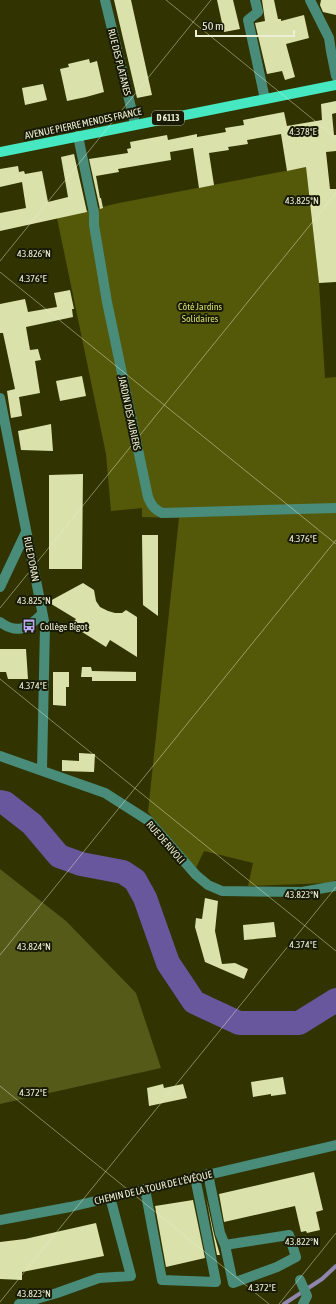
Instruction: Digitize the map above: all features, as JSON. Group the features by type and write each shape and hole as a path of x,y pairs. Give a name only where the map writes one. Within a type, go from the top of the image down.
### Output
{"main road":[{"name":"AVENUE PIERRE MENDES FRANCE","path":"0,152 336,85"}],"street":[{"name":"RUE DES PLATANES","path":"105,0 135,124"},
{"path":"255,0 258,12 248,20 265,99"},
{"path":"310,0 329,38 333,50 336,76"},
{"name":"JARDIN DES AURIERS","path":"78,136 94,214 94,225 107,302 148,497 155,510 162,513 336,508"},
{"name":"RUE D'ORAN","path":"0,398 45,626 42,770"},
{"path":"0,587 26,532"},
{"path":"0,622 12,628 25,628 32,624 42,614"},
{"name":"RUE DE RIVOLI","path":"0,756 105,793 149,821 196,876 208,885 222,890 302,892 336,886"},
{"name":"CHEMIN DE LA TOUR DE L'ÉVÊQUE","path":"305,1152 336,1139"},
{"name":"CHEMIN DE LA TOUR DE L'ÉVÊQUE","path":"0,1220 70,1206 336,1145"},
{"path":"208,1174 220,1233 225,1245 233,1283 277,1267 296,1257 289,1235 225,1245"},
{"path":"145,1189 162,1280 216,1282 195,1177"},
{"path":"19,1304 57,1293 99,1278 131,1276 110,1197"},
{"path":"300,1280 305,1300"}],"green space":[{"name":"Côté Jardins Solidaires","path":"306,167 319,283 325,378 336,377 336,880 329,883 248,886 253,863 204,851 196,868 148,812 179,518 142,517 142,508 111,511 106,454 57,218 119,203"},
{"path":"0,869 66,921 136,993 161,1068 0,1104"}],"building":[{"path":"114,0 131,0 152,95 137,98"},
{"path":"217,0 233,0 240,29 224,32"},
{"path":"262,0 274,0 278,19 281,19 281,21 304,15 309,38 286,44 295,77 285,80 282,71 267,74 255,23 265,21"},
{"path":"321,0 336,0 336,15 323,12 320,5"},
{"path":"89,59 90,63 97,61 104,92 67,101 60,69 69,67 68,64"},
{"path":"43,84 47,100 25,105 22,88"},
{"path":"336,101 336,113 332,114 334,135 336,135 336,151 326,152 330,189 336,189 336,282 319,283 306,167 287,171 281,134 247,140 248,144 228,147 229,150 209,153 214,185 199,188 193,148 170,152 171,160 118,169 119,172 96,176 103,208 100,209 89,159 128,153 127,149 131,148 130,142 167,135 168,140 197,134 197,137 226,132 225,128 244,125 243,120 284,112 287,126 322,120 321,104"},
{"path":"74,154 87,212 0,231 0,213 26,208 22,182 0,187 0,169 18,166 19,172 24,171 25,174 42,171 48,202 68,197 61,157"},
{"path":"70,290 74,309 72,309 73,317 26,327 30,350 38,349 41,360 35,361 40,393 19,397 22,416 11,418 7,391 15,389 3,333 0,333 0,304 25,299 28,312 57,307 54,293"},
{"path":"82,376 86,396 60,401 56,381"},
{"path":"51,424 53,451 21,450 18,431"},
{"path":"83,474 82,569 49,569 49,475"},
{"path":"142,535 158,535 158,616 143,605"},
{"path":"83,583 94,590 96,601 100,607 115,613 122,613 126,610 137,617 137,657 110,640 106,647 71,625 76,619 48,602"},
{"path":"0,649 26,649 28,679 8,679 6,672 0,672"},
{"path":"82,667 91,667 92,671 136,672 136,681 92,681 92,677 81,677"},
{"path":"53,672 69,672 69,687 66,687 66,706 53,705"},
{"path":"79,753 95,754 94,772 62,771 62,760 79,761"},
{"path":"205,898 218,901 215,931 222,964 235,963 248,969 244,979 205,962 195,927 196,918 202,919"},
{"path":"274,922 276,937 244,940 243,925"},
{"path":"283,1077 286,1094 271,1096 271,1094 253,1097 251,1082"},
{"path":"163,1084 164,1088 183,1084 187,1098 149,1106 147,1088"},
{"path":"314,1172 323,1210 316,1212 320,1230 307,1233 306,1231 301,1232 295,1206 224,1222 219,1194"},
{"path":"206,1197 214,1234 220,1255 217,1255"},
{"path":"193,1200 205,1258 166,1267 155,1206"},
{"path":"96,1223 104,1256 22,1272 22,1280 0,1279 0,1242 25,1239"}],"waterway":[{"path":"0,802 5,803 32,824 59,856 81,864 123,872 135,880 145,898 168,963 194,1002 239,1023 299,1023 336,1000"},
{"path":"284,1304 322,1279 336,1266"}],"place":[{"name":"Collège Bigot","path":"29,626"}]}
